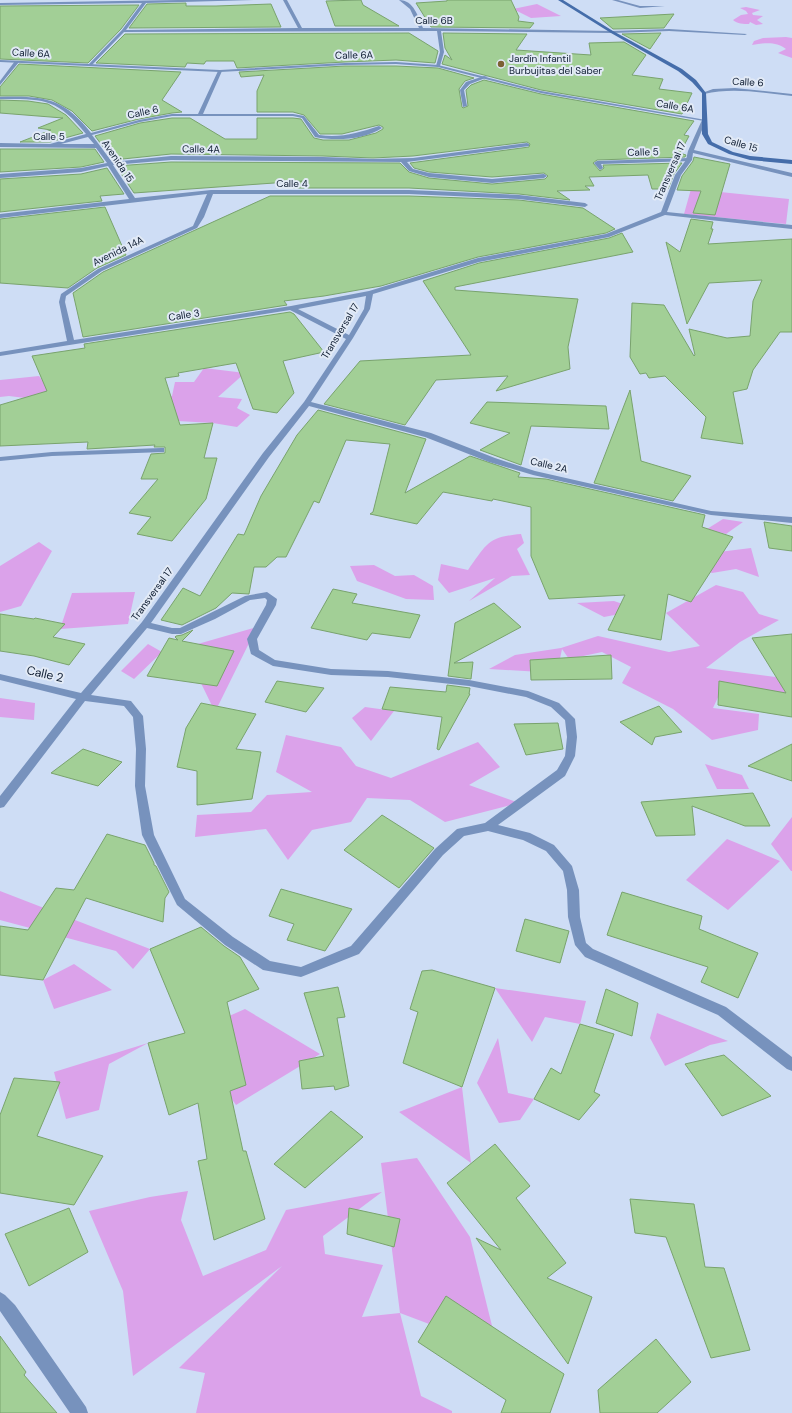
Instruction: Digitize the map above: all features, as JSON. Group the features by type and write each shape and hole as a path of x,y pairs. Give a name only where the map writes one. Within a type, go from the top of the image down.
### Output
{"main road":[{"path":"560,0 612,32 680,70 694,81 704,93"},
{"name":"Transversal 17","path":"704,93 704,120"},
{"name":"Calle 15","path":"704,120 705,134 710,143 719,148 750,158 792,162"}],"street":[{"path":"0,4 252,0"},
{"path":"285,0 300,29"},
{"path":"401,0 412,8 421,30"},
{"path":"614,0 640,7 663,6"},
{"path":"91,65 123,31 145,2"},
{"name":"Calle 6B","path":"123,31 300,29 612,32 675,30 745,34"},
{"path":"438,66 442,52 439,30"},
{"name":"Calle 6A","path":"0,61 220,71 345,64 396,63 438,66 486,76 541,92 704,120"},
{"path":"0,84 17,62"},
{"path":"200,115 220,71"},
{"path":"465,106 462,90 468,83 486,76"},
{"name":"Calle 6","path":"704,93 724,90 792,95"},
{"path":"0,98 35,99 55,103 81,123 88,134"},
{"name":"Calle 6","path":"52,145 88,134 172,115 276,114 304,117 316,136 330,138 355,137 379,128"},
{"name":"Transversal 17","path":"0,804 83,696 145,624 266,455 307,403 350,338 367,309 370,293 478,260 607,236 654,218 664,212 678,175 689,160 691,151 704,120"},
{"name":"Avenida 15","path":"88,134 98,146 133,200"},
{"name":"Calle 5","path":"0,145 98,146"},
{"name":"Calle 4A","path":"0,176 81,170 109,164 171,158 402,161 527,145"},
{"path":"691,151 792,175"},
{"name":"Calle 5","path":"600,168 597,162 689,160"},
{"path":"402,161 411,170 445,177 492,181 544,176"},
{"name":"Calle 4","path":"0,216 211,192 409,192 519,197 585,205"},
{"name":"Avenida 14A","path":"71,343 62,302 63,295 100,270 195,227 201,217 211,192"},
{"path":"664,212 792,227"},
{"name":"Calle 3","path":"0,354 291,308 370,293"},
{"path":"291,308 350,338"},
{"name":"Calle 2A","path":"307,403 428,435 492,460 533,473 712,513 792,520"},
{"path":"0,459 52,454 161,450"},
{"path":"145,624 172,631 181,631 248,598 267,595 272,599 271,605 252,639 254,652 273,663 331,672 388,674 469,683 528,694 555,705 570,719 572,738 570,756 561,773 538,788 488,827"},
{"name":"Calle 2","path":"0,677 83,696 126,703 138,716 141,749 140,786 148,835 181,902 229,941 267,966 301,972 355,950 438,852 461,832 488,827"},
{"path":"488,827 526,836 550,848 568,869 573,890 574,917 581,945 588,953 638,973 722,1011 792,1065"},
{"path":"0,1300 10,1310 80,1413"}],"shaded area":[{"path":"537,4 561,16 531,18 513,9"},
{"path":"746,7 760,10 752,13 753,15 763,16 757,20 763,24 756,25 750,22 749,24 741,24 733,20 741,15 748,14 740,8"},
{"path":"763,38 792,38 792,58 778,53 786,49 782,46 765,43 752,45 754,41"},
{"path":"691,189 789,199 786,224 684,214"},
{"path":"204,368 245,373 218,397 242,399 237,408 250,415 237,427 213,423 178,421 25,398 9,396 0,397 0,380 39,376 45,384 139,399 172,396 175,382 194,382"},
{"path":"723,519 743,522 726,534 707,529"},
{"path":"521,534 524,543 517,549 530,575 512,576 469,601 495,578 449,593 438,580 441,564 468,570 489,543 501,537"},
{"path":"39,542 52,551 21,606 0,612 0,566"},
{"path":"751,548 759,577 736,569 712,573 701,568 711,553"},
{"path":"374,565 395,576 414,575 433,586 434,600 406,599 357,581 350,566"},
{"path":"716,585 743,592 759,614 779,620 740,642 706,668 783,678 792,704 721,691 713,708 759,714 758,730 712,740 673,709 622,683 631,667 602,652 569,659 562,649 557,673 489,669 515,655 561,648 598,636 669,652 700,646 666,613"},
{"path":"135,592 128,624 60,629 72,593"},
{"path":"614,601 640,610 604,617 577,603"},
{"path":"257,627 215,712 184,648"},
{"path":"148,644 162,652 134,679 121,671"},
{"path":"0,698 35,703 34,720 0,717"},
{"path":"365,707 394,711 371,741 352,718"},
{"path":"286,735 341,747 356,766 391,778 478,742 500,767 469,785 519,803 445,822 410,800 367,798 351,822 312,830 288,860 266,829 195,837 197,815 251,812 267,795 312,792 276,772"},
{"path":"705,764 742,775 749,789 717,789"},
{"path":"792,817 792,871 791,871 771,844"},
{"path":"727,839 780,861 728,910 686,880"},
{"path":"0,891 150,949 133,969 116,951 0,920"},
{"path":"74,964 112,990 54,1009 43,980"},
{"path":"495,988 586,1001 580,1024 545,1017 532,1042"},
{"path":"245,1009 320,1054 236,1105 186,1035"},
{"path":"657,1013 728,1041 710,1045 665,1066 650,1038"},
{"path":"498,1038 508,1093 534,1099 520,1120 499,1123 477,1083"},
{"path":"148,1043 109,1064 99,1110 66,1119 54,1072"},
{"path":"462,1087 471,1163 399,1112"},
{"path":"417,1158 470,1237 498,1350 400,1313 381,1163"},
{"path":"188,1191 181,1220 203,1276 266,1250 286,1210 382,1192 323,1236 325,1254 383,1265 362,1317 400,1313 421,1396 452,1411 452,1413 196,1413 205,1373 179,1368 282,1266 133,1376 123,1291 89,1211 150,1197"}],"building":[{"path":"361,0 363,5 399,26 335,26 326,1"},
{"path":"447,0 511,0 519,17 518,21 534,23 530,28 431,27 416,3"},
{"path":"186,3 186,6 271,4 281,27 129,28 147,4"},
{"path":"139,5 121,29 88,63 0,59 0,6"},
{"path":"674,14 664,28 613,29 600,18"},
{"path":"409,33 438,51 435,63 396,60 237,68 234,61 206,61 204,64 187,63 185,67 96,63 125,34"},
{"path":"443,33 527,34 516,50 591,55 589,43 624,42 646,55 632,75 663,79 659,89 692,93 682,114 541,90 442,64 445,55 452,60 445,48"},
{"path":"661,33 650,49 622,34"},
{"path":"19,64 181,72 162,100 182,112 139,119 92,131 72,111 52,100 29,96 0,96 0,87"},
{"path":"345,66 438,68 474,78 465,81 459,89 463,108 468,106 466,90 471,85 484,80 541,94 694,121 684,135 689,136 680,153 686,155 685,157 597,160 593,163 600,171 604,168 603,165 682,163 674,174 668,189 652,189 648,175 589,177 594,186 585,186 590,190 557,191 570,200 519,194 409,188 286,188 302,181 134,193 116,166 171,162 400,163 409,172 429,178 492,184 545,179 548,176 544,173 492,177 429,172 414,168 410,163 529,147 530,144 527,142 413,156 373,158 171,154 113,160 95,136 140,123 172,118 190,118 225,139 257,139 257,118 301,119 314,138 323,140 349,140 376,133 383,129 383,127 379,125 342,134 320,134 304,115 293,112 257,112 257,91 264,75 241,77 239,72"},
{"path":"0,100 28,101 48,104 66,115 83,133 50,142 20,142 51,130 38,128 63,118 0,113"},
{"path":"0,149 95,149 104,162 81,167 0,172"},
{"path":"694,157 730,164 715,215 693,213 701,191 677,190 682,176 693,161"},
{"path":"107,168 124,194 100,196 102,201 0,212 0,179 81,174"},
{"path":"270,196 409,196 519,200 583,208 615,229 606,233 478,257 381,286 284,301 287,305 83,337 73,293 103,272"},
{"path":"105,207 126,255 97,268 68,288 0,283 0,219"},
{"path":"691,219 713,222 711,229 713,229 708,244 792,239 792,332 780,332 753,370 747,389 733,392 743,444 701,438 706,417 665,376 649,378 646,373 640,374 630,357 632,303 664,305 694,356 689,329 727,338 750,336 753,301 762,280 709,283 687,324 666,242 680,252"},
{"path":"622,233 633,252 455,287 455,290 578,299 568,347 570,369 496,391 508,376 436,380 405,425 324,404 360,361 471,355 423,281 479,263 609,238"},
{"path":"290,312 294,314 324,352 283,361 294,393 277,413 253,409 236,363 178,373 179,376 165,378 180,425 213,423 204,458 217,458 206,499 172,541 137,534 151,517 129,513 158,479 141,479 151,454 165,453 165,447 154,447 155,445 87,449 88,442 0,446 0,405 47,391 32,356 85,348 84,344"},
{"path":"630,390 641,461 691,476 673,501 594,483"},
{"path":"487,402 606,406 609,429 531,426 521,465 480,450 510,433 470,423"},
{"path":"318,410 426,439 405,493 470,456 520,473 518,477 546,479 705,515 702,527 733,537 691,602 668,594 661,640 608,630 625,595 549,599 531,556 531,507 493,499 492,501 443,492 417,524 370,514 373,512 390,444 346,440 319,503 314,501 286,557 277,557 266,567 254,567 249,594 232,593 216,608 182,625 161,620 183,588 200,596 238,534 244,535 261,496 297,435"},
{"path":"764,522 792,526 792,551 769,548"},
{"path":"333,589 357,594 352,603 420,615 410,638 372,633 367,640 311,628"},
{"path":"494,603 521,627 454,663 473,662 471,679 448,676 455,623"},
{"path":"0,614 35,618 65,624 53,637 85,644 69,665 34,656 0,651"},
{"path":"193,630 182,641 234,651 217,686 147,676 169,638 178,640 175,637 176,636"},
{"path":"792,634 792,717 718,705 719,681 786,693 752,638"},
{"path":"611,655 612,679 531,680 530,660"},
{"path":"277,681 324,688 306,712 265,702"},
{"path":"447,685 470,688 470,694 439,750 437,749 442,717 382,709 390,687 446,692"},
{"path":"201,703 256,714 236,749 261,752 252,799 197,805 197,771 177,767 186,728"},
{"path":"659,706 682,732 655,737 652,745 620,722"},
{"path":"558,723 563,749 526,755 514,724"},
{"path":"792,744 792,781 748,766"},
{"path":"83,749 122,762 98,786 51,773"},
{"path":"753,793 770,826 745,826 692,806 695,835 656,836 641,802"},
{"path":"382,815 434,848 399,888 344,850"},
{"path":"107,834 145,845 169,892 165,898 163,922 86,898 43,980 0,975 0,926 28,930 56,888 74,890"},
{"path":"281,889 352,909 325,951 287,940 294,924 269,916"},
{"path":"622,892 702,916 699,929 758,953 738,998 701,982 708,967 607,935"},
{"path":"525,919 569,931 560,963 516,951"},
{"path":"201,927 240,957 259,989 227,1002 246,1085 230,1091 243,1151 246,1151 265,1219 214,1240 198,1161 207,1159 198,1103 169,1115 148,1043 185,1033 150,949"},
{"path":"432,970 495,988 462,1087 403,1063 418,1012 410,1009 422,971"},
{"path":"338,987 345,1017 337,1018 349,1086 335,1090 334,1086 302,1089 299,1061 324,1056 304,993"},
{"path":"606,989 638,1003 632,1036 596,1023"},
{"path":"580,1024 614,1034 594,1092 600,1095 579,1120 534,1099 551,1068 561,1074"},
{"path":"724,1055 771,1096 722,1116 685,1064"},
{"path":"14,1078 60,1082 37,1136 103,1156 74,1205 0,1193 0,1115"},
{"path":"331,1111 363,1137 305,1188 274,1164"},
{"path":"495,1144 530,1186 516,1198 566,1263 547,1278 592,1297 568,1364 476,1238 501,1250 447,1183"},
{"path":"630,1199 694,1204 705,1267 724,1268 750,1350 711,1358 666,1237 635,1233"},
{"path":"69,1208 88,1252 29,1286 5,1234"},
{"path":"349,1208 400,1219 394,1247 347,1234"},
{"path":"446,1296 564,1374 550,1413 501,1413 506,1400 418,1342"},
{"path":"0,1336 26,1372 24,1375 57,1413 0,1413"},
{"path":"656,1339 691,1382 657,1413 600,1413 598,1390"}],"place":[{"name":"Jardín Infantil Burbujitas del Saber","path":"501,64"}]}
